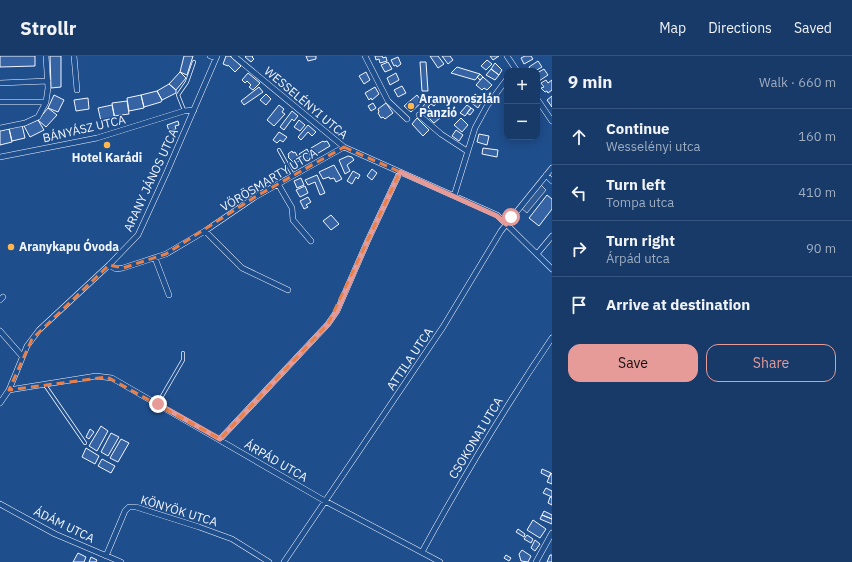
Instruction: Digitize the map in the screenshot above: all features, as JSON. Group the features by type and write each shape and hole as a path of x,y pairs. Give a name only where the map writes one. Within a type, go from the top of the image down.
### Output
{"street":[{"path":"0,128 25,123 38,117 46,102 48,82 46,56"},
{"path":"74,56 77,90"},
{"path":"210,56 217,57"},
{"name":"WESSELÉNYI UTCA","path":"234,56 344,147 497,216 552,269"},
{"path":"365,56 388,101 407,119"},
{"path":"507,56 515,68"},
{"name":"ARANY JÁNOS UTCA","path":"0,404 9,390 27,346 39,330 133,242 143,227 217,57"},
{"path":"0,83 48,82"},
{"path":"454,196 475,128 480,118 504,83"},
{"path":"0,102 46,102"},
{"path":"540,103 552,121"},
{"name":"BÁNYÁSZ UTCA","path":"0,157 97,138 184,110 194,110"},
{"path":"419,115 440,134 467,151"},
{"name":"VÖRÖSMARTY UTCA","path":"109,265 116,269 123,268 166,254 205,231 255,197 344,147"},
{"name":"ATTILA UTCA","path":"284,562 443,328 506,224 552,168"},
{"path":"220,439 328,324 337,311 400,172"},
{"path":"546,175 552,181"},
{"path":"278,184 292,208 293,220 311,241"},
{"path":"205,231 242,268 288,290"},
{"path":"537,254 552,236"},
{"path":"155,258 169,295"},
{"path":"0,331 22,356"},
{"name":"CSOKONAI UTCA","path":"422,552 492,429 552,338"},
{"name":"ÁRPÁD UTCA","path":"9,390 96,376 107,377 121,382 325,501 440,562"},
{"name":"ÁDÁM UTCA","path":"0,504 55,534 121,562"},
{"name":"KÖNYÖK UTCA","path":"106,556 125,510 129,507 136,507 232,539 269,562"},
{"path":"536,562 552,533"}],"lane":[{"path":"184,110 178,95 187,82 194,62"},
{"path":"278,150 293,176"},
{"path":"158,404 183,360 183,352"},
{"path":"45,384 85,443"}],"highlighted area":[{"path":"344,147 400,172 328,324 220,439 107,377 9,390 32,339 109,265 123,268 166,254 255,197"}],"shaded area":[{"path":"539,183 546,190 527,213 520,207"}],"building":[{"path":"0,56 35,56 35,66 0,67"},
{"path":"50,56 61,56 61,87 51,88"},
{"path":"184,56 193,56 187,75 180,72"},
{"path":"226,56 230,56 241,66 235,72 228,65 223,64"},
{"path":"253,56 252,57 254,59 251,62 245,57"},
{"path":"306,56 316,56 316,59 308,61"},
{"path":"375,56 382,56 383,58 386,57 387,61 380,63 379,59 376,60"},
{"path":"430,56 438,56 444,64 438,68"},
{"path":"442,56 450,56 453,60 448,64"},
{"path":"490,56 499,56 493,60"},
{"path":"531,56 533,59 524,64 521,58"},
{"path":"398,57 401,64 397,67 396,65 394,66 391,60"},
{"path":"487,60 492,64 486,70 481,66"},
{"path":"538,61 542,67 540,68 529,67"},
{"path":"388,62 392,69 385,72 381,65"},
{"path":"420,62 426,62 428,91 422,91"},
{"path":"495,63 502,70 499,75 491,69"},
{"path":"457,67 480,74 475,80 451,73"},
{"path":"491,69 499,75 495,80 486,75"},
{"path":"544,69 548,75 540,80 540,71"},
{"path":"180,72 186,78 176,90 169,84"},
{"path":"366,72 370,80 364,84 359,76"},
{"path":"248,73 260,83 253,90 249,87 251,85 247,81 245,83 242,80"},
{"path":"396,73 399,80 390,85 387,78"},
{"path":"480,74 483,77 480,80 477,77"},
{"path":"483,77 492,85 487,90 484,88 482,90 476,85"},
{"path":"546,80 548,83 552,80 552,90 548,93 541,88 544,87 541,83"},
{"path":"169,84 176,90 176,93 162,100 157,91"},
{"path":"402,86 406,93 398,97 394,90"},
{"path":"259,87 263,92 244,105 241,101"},
{"path":"375,87 379,94 372,100 371,98 369,100 365,93"},
{"path":"157,91 162,100 161,102 144,107 141,95"},
{"path":"266,94 271,99 266,105 260,100"},
{"path":"475,94 483,100 478,108 469,101"},
{"path":"54,95 64,100 58,112 48,108"},
{"path":"141,95 144,108 129,111 127,98"},
{"path":"417,95 422,102 411,112 404,106"},
{"path":"552,96 552,107 547,100"},
{"path":"430,97 437,102 434,106 431,104 428,107 431,110 427,114 421,109"},
{"path":"88,98 89,109 76,111 74,100"},
{"path":"127,101 129,114 114,116 112,103"},
{"path":"373,103 376,108 371,111 368,106"},
{"path":"386,103 393,113 385,119 383,117 381,118 378,113 378,109"},
{"path":"112,105 115,118 101,121 98,108"},
{"path":"279,105 284,109 282,112 285,114 274,126 267,120"},
{"path":"467,105 471,108 465,116 460,113"},
{"path":"48,108 57,115 46,127 38,120"},
{"path":"471,108 474,110 470,115 467,113"},
{"path":"292,111 298,116 294,121 292,119 284,130 280,127"},
{"path":"435,113 440,118 434,123 429,118"},
{"path":"417,118 429,130 423,136 412,124"},
{"path":"461,118 468,125 462,132 454,125"},
{"path":"38,120 44,130 30,137 24,126"},
{"path":"299,120 305,125 300,131 294,127"},
{"path":"178,121 179,125 175,126 176,129 169,131 167,125"},
{"path":"22,125 25,138 12,141 9,128"},
{"path":"308,125 316,132 312,136 308,132 301,140 298,137"},
{"path":"9,129 12,142 0,145 0,131"},
{"path":"456,130 463,135 459,141 452,136"},
{"path":"279,132 287,137 283,142 280,140 277,143 273,140"},
{"path":"479,134 489,136 487,145 477,142"},
{"path":"323,141 327,141 330,146 315,155 311,148"},
{"path":"483,148 498,150 497,157 482,154"},
{"path":"307,149 311,157 304,161 299,154"},
{"path":"292,151 293,153 295,152 299,161 295,164 288,157 288,154"},
{"path":"348,156 352,157 354,160 347,165 350,171 345,174 339,160"},
{"path":"334,165 342,179 336,182 334,178 330,179 329,177 323,179 319,172"},
{"path":"372,169 377,173 372,180 367,176"},
{"path":"353,171 360,175 358,179 356,177 352,184 347,181"},
{"path":"317,175 325,193 320,195 315,182 308,185 305,180"},
{"path":"301,178 304,185 297,188 294,181"},
{"path":"305,186 308,193 300,197 296,190"},
{"path":"547,195 552,199 552,209 539,226 529,218"},
{"path":"308,197 311,202 306,205 308,207 304,209 300,201"},
{"path":"331,215 339,224 331,230 323,221"},
{"path":"101,426 108,431 97,451 89,446"},
{"path":"90,429 94,432 89,439 86,437"},
{"path":"111,433 119,437 108,456 101,452"},
{"path":"121,439 129,443 118,462 110,458"},
{"path":"86,448 99,456 95,464 82,457"},
{"path":"102,459 115,466 111,473 98,466"},
{"path":"542,469 551,473 549,477 541,473"},
{"path":"551,473 552,474 552,484 547,482"},
{"path":"546,488 552,491 552,497 543,493"},
{"path":"550,497 552,498 552,505 548,503"},
{"path":"544,511 552,515 552,519 542,515"},
{"path":"542,515 552,519 552,524 540,519"},
{"path":"533,520 546,529 540,538 527,530"},
{"path":"518,529 525,534 524,537 516,532"},
{"path":"527,535 533,539 531,543 524,539"},
{"path":"535,540 540,544 535,551 531,548"},
{"path":"522,550 531,556 528,562 521,561 519,554"},
{"path":"78,553 86,557 84,562 73,562"},
{"path":"506,555 511,558 509,561 504,558"},
{"path":"550,555 552,555 552,562 547,562"},
{"path":"91,557 97,560 96,562 89,562"}],"place":[{"name":"Aranyoroszlán Panzió","path":"411,106"},
{"name":"Hotel Karádi","path":"107,145"},
{"name":"Aranykapu Óvoda","path":"11,247"}],"route":[{"path":"158,404 220,439 328,324 337,311 400,172 497,216 506,224 511,217"}]}
